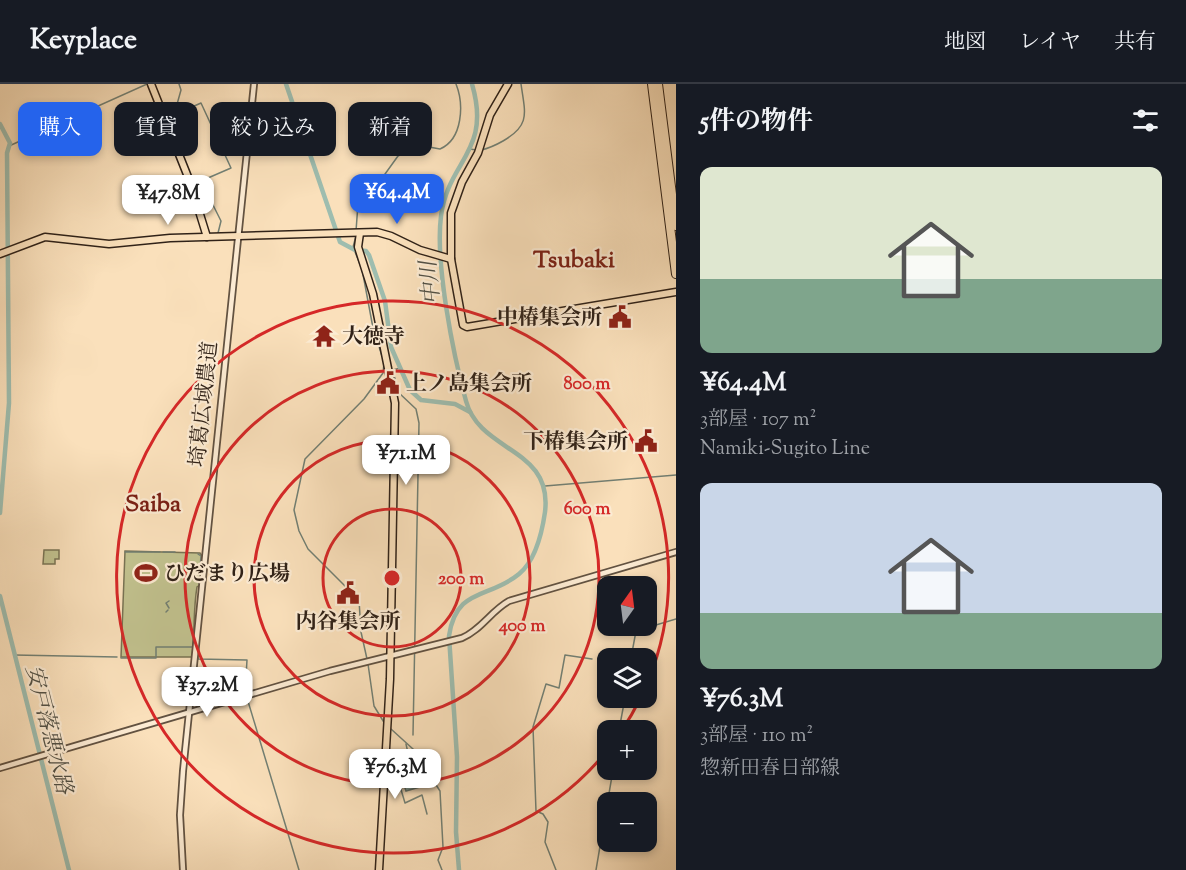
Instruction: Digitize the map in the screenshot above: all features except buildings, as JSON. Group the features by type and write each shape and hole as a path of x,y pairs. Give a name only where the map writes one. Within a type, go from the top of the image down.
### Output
{"highway":[{"path":"652,84 676,274"},
{"path":"658,84 676,226"}],"main road":[{"path":"151,84 190,182 207,237"},
{"path":"508,84 490,115 478,153 456,195 450,225 449,258 461,321 466,327 676,292"},
{"path":"6,252 45,237 109,244 207,237 360,233 389,235 429,253 449,258"},
{"path":"360,233 359,251 377,313 395,403 388,727 379,870"}],"street":[{"name":"埼葛広域農道","path":"183,870 180,815 254,84"},
{"path":"0,768 368,661 460,638 470,634 509,601 676,552"}],"green space":[{"path":"44,550 59,550 59,559 55,559 55,564 43,564"},
{"path":"125,551 200,553 202,556 200,585 197,587 196,596 192,657 121,657"}],"shaded area":[{"path":"417,764 430,784 406,791 399,769"}],"waterway":[{"path":"9,146 147,84"},
{"path":"179,84 181,90 174,115 201,103 231,168 201,181 221,221 218,233"},
{"path":"286,84 340,242 355,250 366,251 369,255 385,301 391,347 410,390 421,400 455,404 470,412"},
{"path":"356,231 358,204 380,181 398,156 418,145 440,149 453,137 461,111 456,84"},
{"path":"459,870 456,832 457,757 449,636 453,620 466,601 508,582 525,568 537,546 545,512 544,491 538,475 527,462 485,431 474,418 466,401 446,309 441,258 441,216 445,197 473,141 477,125 477,107 472,84"},
{"path":"481,150 503,141 522,124 524,111 521,84"},
{"name":"安戸落悪水路","path":"0,124 10,143 7,153 9,403 0,513"},
{"name":"中川","path":"470,149 476,150"},
{"path":"356,236 353,247 362,269 373,328 382,356"},
{"path":"367,659 361,632 359,600 308,549 299,531 294,510 305,459 364,399 383,373 384,363"},
{"path":"400,368 393,370 398,392 416,409 419,423 413,735"},
{"path":"545,486 676,475"},
{"path":"125,552 160,552"},
{"path":"163,552 175,552"},
{"path":"198,554 201,556 199,584"},
{"name":"安戸落悪水路","path":"0,596 69,870"},
{"path":"169,601 166,603 169,608"},
{"path":"633,648 636,631 676,619"},
{"path":"193,647 195,627"},
{"path":"121,658 156,658 156,647 193,647"},
{"path":"198,652 198,659 247,660 245,693"},
{"path":"14,655 117,657"},
{"path":"556,870 545,842 548,822 543,814 536,811 533,727 546,684 559,688 565,655 592,659"},
{"path":"368,664 374,706 385,724"},
{"path":"247,698 299,870"},
{"path":"621,720 623,708"},
{"path":"391,729 413,749 440,791 443,847 438,860 442,870"},
{"path":"406,744 410,762 394,766 405,803 422,795 427,814"},
{"path":"596,870 611,780"}],"place":[{"name":"中椿集会所","path":"620,317"},
{"name":"大徳寺","path":"324,336"},
{"name":"上ノ島集会所","path":"388,383"},
{"name":"下椿集会所","path":"646,441"},
{"name":"ひだまり広場","path":"146,573"},
{"name":"内谷集会所","path":"348,593"}],"district":[{"name":"Tsubaki","path":"574,259"},
{"name":"Saiba","path":"153,503"}]}
